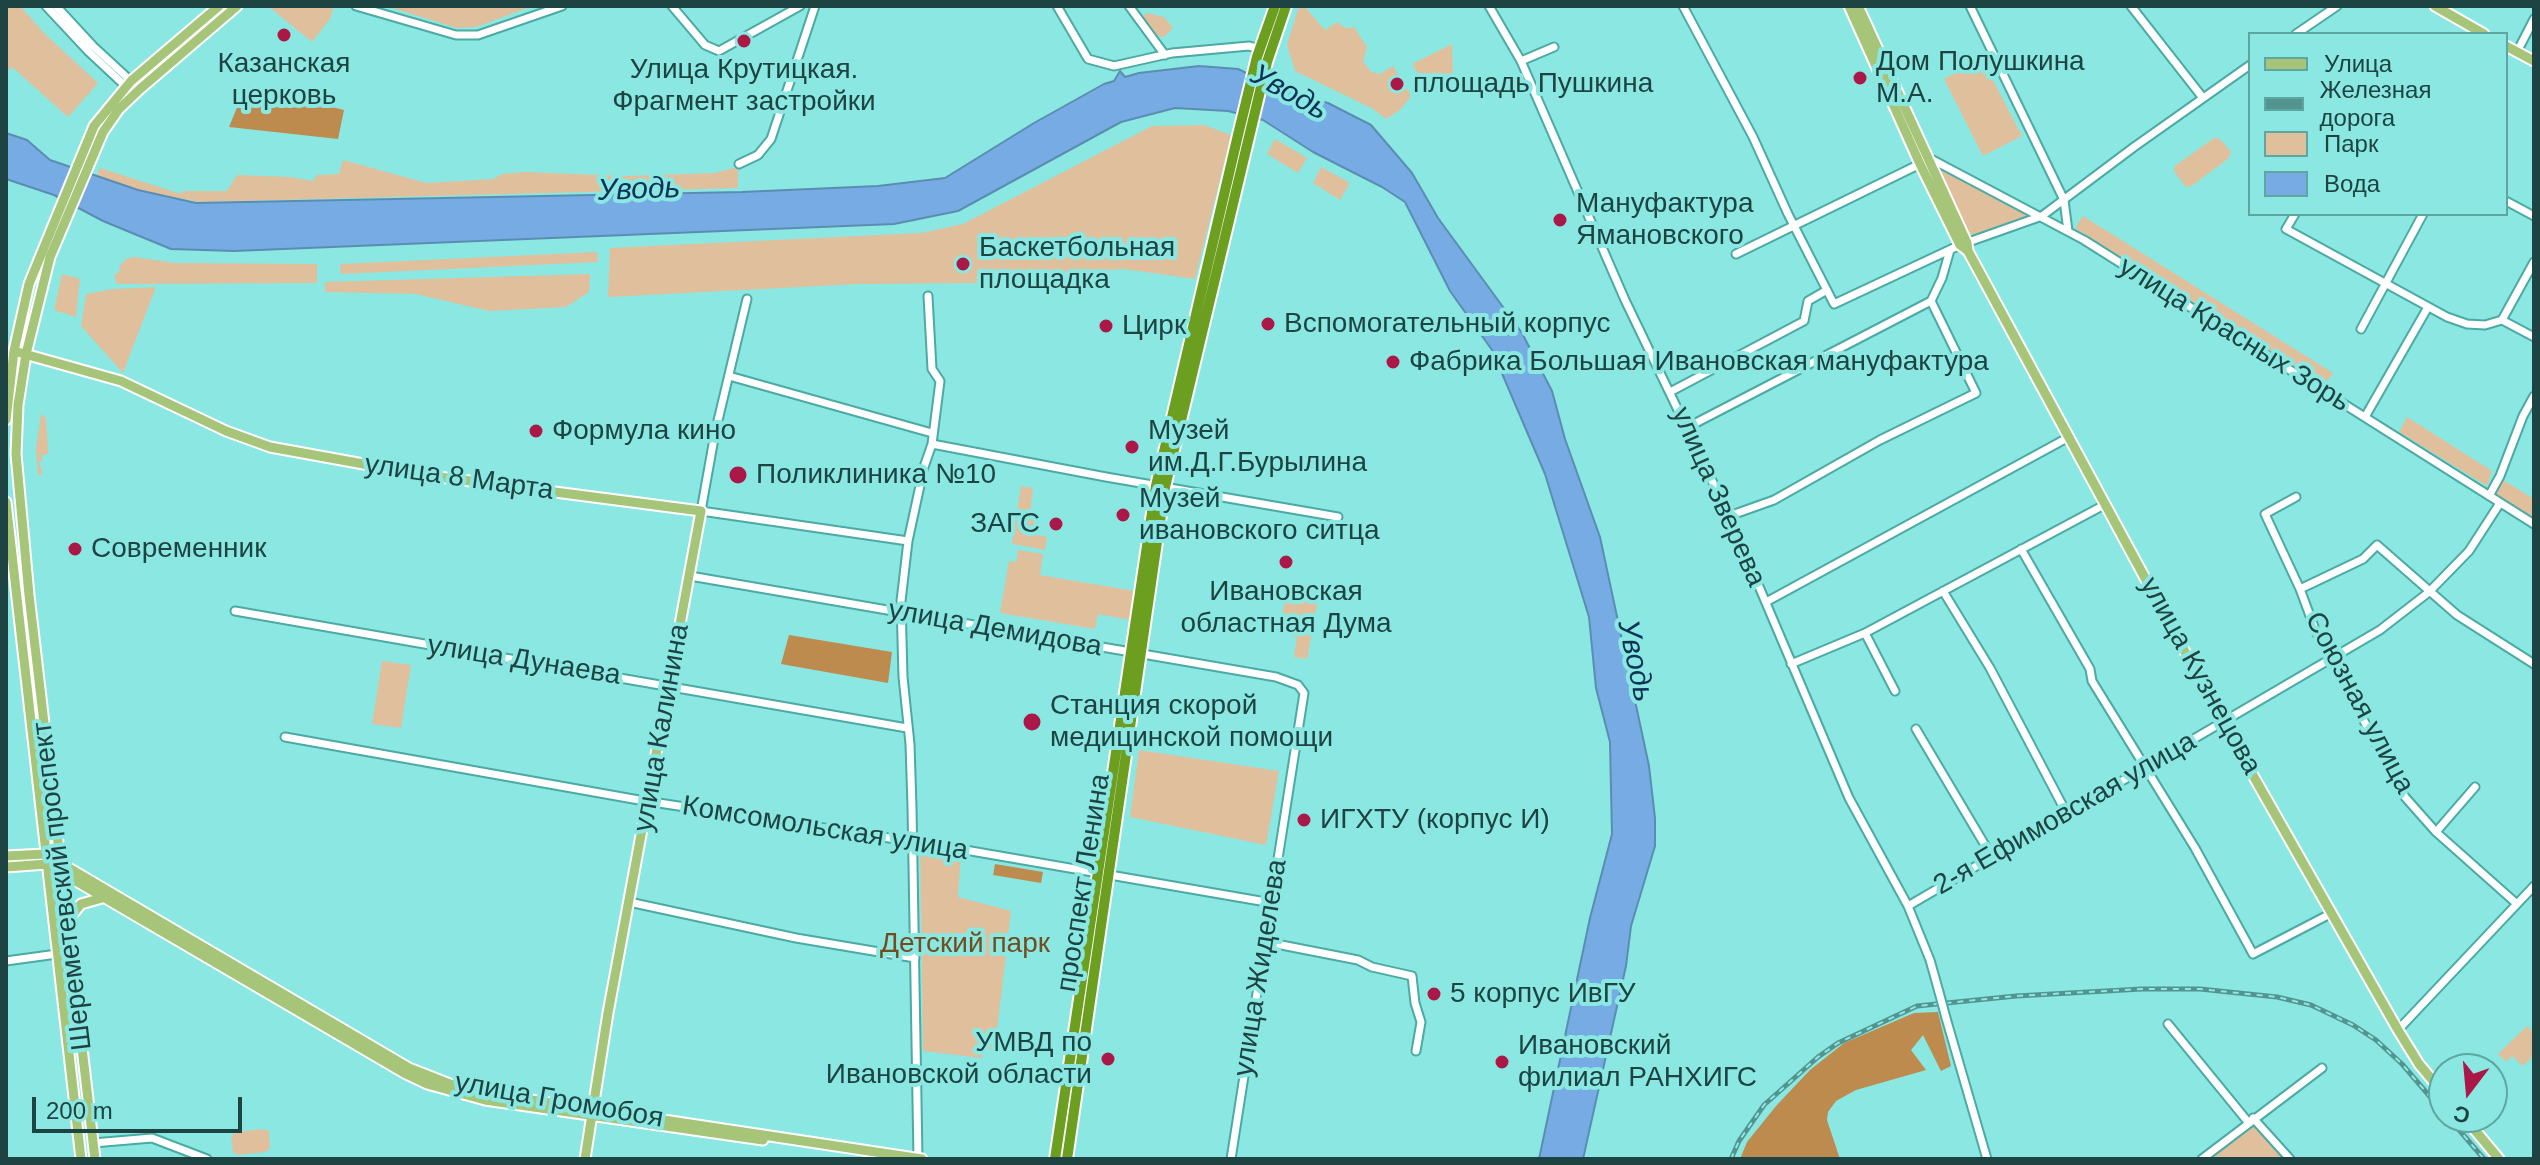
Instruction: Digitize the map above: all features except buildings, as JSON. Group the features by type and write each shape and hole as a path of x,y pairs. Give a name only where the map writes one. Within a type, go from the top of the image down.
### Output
{"highway":[{"name":"проспект Ленина","path":"1055,1159 1103,875 1160,487 1275,6"},
{"name":"проспект Ленина","path":"1261,56 1286,6"},
{"name":"проспект Ленина","path":"1067,1159 1103,875"}],"main road":[{"path":"93,140 94,126 129,84 219,6"},
{"path":"6,420 10,349 29,284 93,140 137,92 237,6"},
{"name":"улица Кузнецова","path":"1849,6 1924,162"},
{"name":"улица Кузнецова","path":"1858,6 1961,247 2106,504 2223,723 2398,1030 2428,1075"},
{"path":"2435,6 2480,32"},
{"path":"2508,47 2534,61"},
{"name":"Шереметевский проспект","path":"57,224 26,354 18,405 16,454 41,700 95,1159"},
{"name":"улица 8 Марта","path":"10,349 121,381 226,431 270,447 424,475 701,511"},
{"name":"Шереметевский проспект","path":"6,502 81,1159"},
{"name":"улица Калинина","path":"585,1159 701,511"},
{"path":"20,628 34,627"},
{"name":"Шереметевский проспект","path":"28,702 41,700"},
{"path":"6,856 46,859 61,868"},
{"path":"6,867 46,859"},
{"name":"улица Громобоя","path":"61,868 103,898 427,1084 485,1100 592,1112 919,1159"},
{"name":"улица Громобоя","path":"61,868 418,1072 485,1093 885,1159"},
{"path":"67,921 81,904 90,899 103,898"},
{"name":"Шереметевский проспект","path":"71,1073 85,1072"},
{"path":"2477,1133 2499,1159"}],"street":[{"path":"46,6 129,84"},
{"path":"56,6 137,92"},
{"path":"356,6 456,35 478,35 562,6"},
{"path":"672,6 705,45 719,51 800,6"},
{"path":"739,164 758,155 771,139 815,6"},
{"path":"1057,6 1088,59 1114,66 1165,55 1249,46 1261,56"},
{"path":"1129,6 1165,55"},
{"name":"улица Зверева","path":"1489,6 1521,61 1625,300 1729,516 1849,798 1908,906 1930,960 1987,1159"},
{"path":"1683,6 1753,137 1793,226 1834,304 1961,247 2042,216 2248,66"},
{"path":"1970,6 2064,200 2068,231"},
{"path":"2131,6 2203,98"},
{"path":"2299,32 2337,6"},
{"path":"2517,52 2534,19"},
{"path":"1521,61 1554,47"},
{"name":"улица Красных Зорь","path":"1924,162 1933,160 2084,240 2534,524"},
{"path":"1736,254 1924,162"},
{"path":"2508,202 2534,216"},
{"path":"2294,216 2286,229 2428,307 2467,324 2485,325 2502,320 2534,337"},
{"path":"2361,329 2422,216"},
{"path":"1688,427 1931,301 1961,247"},
{"path":"2502,320 2534,262"},
{"path":"1670,392 1804,321 1808,301 1827,290"},
{"path":"919,1159 912,842 901,612 908,541 932,444 940,381 932,369 928,296"},
{"name":"улица Калинина","path":"701,511 715,433 747,299"},
{"path":"1729,516 1774,500 1880,440 1976,393 1931,301"},
{"path":"2365,417 2428,307"},
{"path":"729,376 932,433"},
{"path":"2489,496 2534,396"},
{"path":"1766,602 2069,437"},
{"path":"932,444 1338,517"},
{"name":"Союзная улица","path":"2296,497 2265,514 2316,632 2405,797 2436,832 2517,904"},
{"name":"2-я Ефимовская улица","path":"1908,906 2380,630 2429,592 2469,551 2500,503"},
{"path":"1791,664 1865,633 2106,504"},
{"name":"улица 8 Марта","path":"701,511 908,541"},
{"path":"2300,589 2363,559 2377,545 2457,615 2534,664"},
{"path":"2021,549 2090,669 2092,681 2195,848 2253,954 2332,913"},
{"name":"улица Демидова","path":"690,576 1276,677 1298,685"},
{"path":"1943,591 1990,668 2067,814"},
{"name":"улица Дунаева","path":"235,611 907,728"},
{"path":"1865,633 1895,691"},
{"name":"улица Жиделева","path":"1231,1159 1304,693 1298,685"},
{"path":"1916,729 1992,857"},
{"name":"Комсомольская улица","path":"285,737 648,801 1272,903"},
{"path":"2436,832 2475,787"},
{"path":"2398,1030 2534,886"},
{"path":"629,902 796,938 915,958"},
{"path":"1266,942 1358,960 1372,967 1412,976 1421,1022 1416,1051"},
{"path":"6,961 57,954"},
{"path":"2168,1024 2250,1120 2290,1159"},
{"path":"2202,1159 2322,1068"},
{"path":"93,1143 152,1138 188,1156 207,1159"}],"green space":[{"path":"6,6 20,6 98,83 68,117 12,67 6,72"},
{"path":"268,6 334,6 330,19 312,42"},
{"path":"533,6 476,27 457,28 392,8"},
{"path":"1304,6 1325,30 1337,22 1345,28 1354,27 1367,47 1363,61 1371,72 1380,74 1393,66 1411,96 1400,110 1386,119 1373,109 1295,71 1287,45 1298,9"},
{"path":"1147,13 1164,17 1173,28 1164,37 1153,35 1141,18"},
{"path":"1452,44 1453,73 1427,88 1412,64"},
{"path":"1982,59 2022,136 1983,156 1944,79"},
{"path":"1204,125 1231,135 1195,279 1124,269 1002,275 980,283 858,284 608,297 610,248 921,233 963,224 1152,126"},
{"path":"2214,138 2220,139 2231,152 2229,158 2190,187 2185,186 2174,171 2175,166"},
{"path":"1275,139 1307,158 1298,173 1267,154"},
{"path":"343,160 426,183 493,179 502,174 524,172 626,176 715,173 738,167 738,188 200,202 138,190 97,176 100,168 181,194 183,191 227,191 237,175 313,181 317,175 339,174"},
{"path":"1321,167 1350,183 1340,200 1313,183"},
{"path":"1939,169 2029,215 2006,229 1975,235 1964,232 1937,173"},
{"path":"2083,216 2333,373 2325,385 2075,228"},
{"path":"597,252 598,262 341,274 340,264"},
{"path":"134,257 174,263 317,264 317,283 117,284 114,275 126,259"},
{"path":"62,274 80,279 76,317 54,310"},
{"path":"590,274 589,292 566,307 489,311 416,294 325,292 325,282"},
{"path":"156,287 123,373 81,326 86,294"},
{"path":"41,414 46,418 48,454 42,455 39,462 43,474 38,475 36,449"},
{"path":"2407,417 2492,471 2487,486 2399,432"},
{"path":"2503,480 2534,499 2534,518 2494,493"},
{"path":"1021,486 1033,488 1030,514 1038,517 1036,535 1047,537 1045,550 1012,544"},
{"path":"1018,550 1043,554 1040,575 1135,591 1130,620 1098,614 1095,629 1000,613 1009,561 1016,562"},
{"path":"1286,594 1318,599 1307,659 1294,657 1297,637 1279,633"},
{"path":"382,661 411,665 401,728 372,724"},
{"path":"1139,750 1279,771 1266,845 1130,817"},
{"name":"Детский парк","path":"920,847 961,854 958,897 1011,911 995,1048 984,1050 982,1058 923,1051"},
{"path":"2527,1026 2534,1033 2534,1055 2523,1066 2512,1056 2508,1060 2508,1053 2499,1053"},
{"path":"2248,1122 2256,1124 2287,1159 2204,1159"},
{"path":"269,1131 270,1148 265,1152 238,1155 233,1152 231,1138 235,1132"}],"shaded area":[{"path":"246,86 344,110 338,139 229,127"},
{"path":"789,635 892,652 888,683 781,664"},
{"path":"995,864 1043,872 1041,883 993,875"},
{"path":"1938,1012 1951,1066 1941,1071 1923,1035 1911,1050 1926,1070 1856,1090 1836,1101 1828,1112 1827,1120 1840,1159 1740,1159 1747,1142 1776,1106 1810,1070 1844,1043 1914,1013"}],"water":[{"name":"Уводь","path":"1199,66 1238,69 1280,89 1328,103 1371,125 1412,173 1438,218 1522,333 1552,391 1565,439 1600,537 1649,766 1655,818 1655,846 1631,926 1626,966 1583,1159 1539,1159 1590,918 1612,834 1610,742 1596,688 1589,617 1545,474 1492,350 1450,291 1405,202 1382,187 1313,152 1263,120 1228,111 1175,108 1121,122 958,211 894,224 234,251 171,249 103,221 54,195 6,179 6,133 27,140 50,160 138,190 196,203 742,192 878,186 945,178 1034,123 1114,81 1120,71 1125,77"}],"railway":[{"path":"1731,1159 1739,1141 1764,1105 1838,1043 1917,1006 2016,996 2200,989 2277,997 2311,1005 2376,1040 2428,1094"},
{"path":"2462,1133 2484,1159"}],"place":[{"name":"Казанская церковь","path":"284,35"},
{"name":"Улица Крутицкая. Фрагмент застройки","path":"744,41"},
{"name":"Дом Полушкина М.А.","path":"1860,78"},
{"name":"площадь Пушкина","path":"1397,84"},
{"name":"Мануфактура Ямановского","path":"1560,220"},
{"name":"Баскетбольная площадка","path":"963,264"},
{"name":"Вспомогательный корпус","path":"1268,324"},
{"name":"Цирк","path":"1106,326"},
{"name":"Фабрика Большая Ивановская мануфактура","path":"1393,362"},
{"name":"Формула кино","path":"536,431"},
{"name":"Музей им.Д.Г.Бурылина","path":"1132,447"},
{"name":"Поликлиника №10","path":"738,475"},
{"name":"Музей ивановского ситца","path":"1123,515"},
{"name":"ЗАГС","path":"1056,524"},
{"name":"Современник","path":"75,549"},
{"name":"Ивановская областная Дума","path":"1286,562"},
{"name":"Станция скорой медицинской помощи","path":"1032,722"},
{"name":"ИГХТУ (корпус И)","path":"1304,820"},
{"name":"5 корпус ИвГУ","path":"1434,994"},
{"name":"УМВД по Ивановской области","path":"1108,1059"},
{"name":"Ивановский филиал РАНХИГС","path":"1502,1062"}]}
